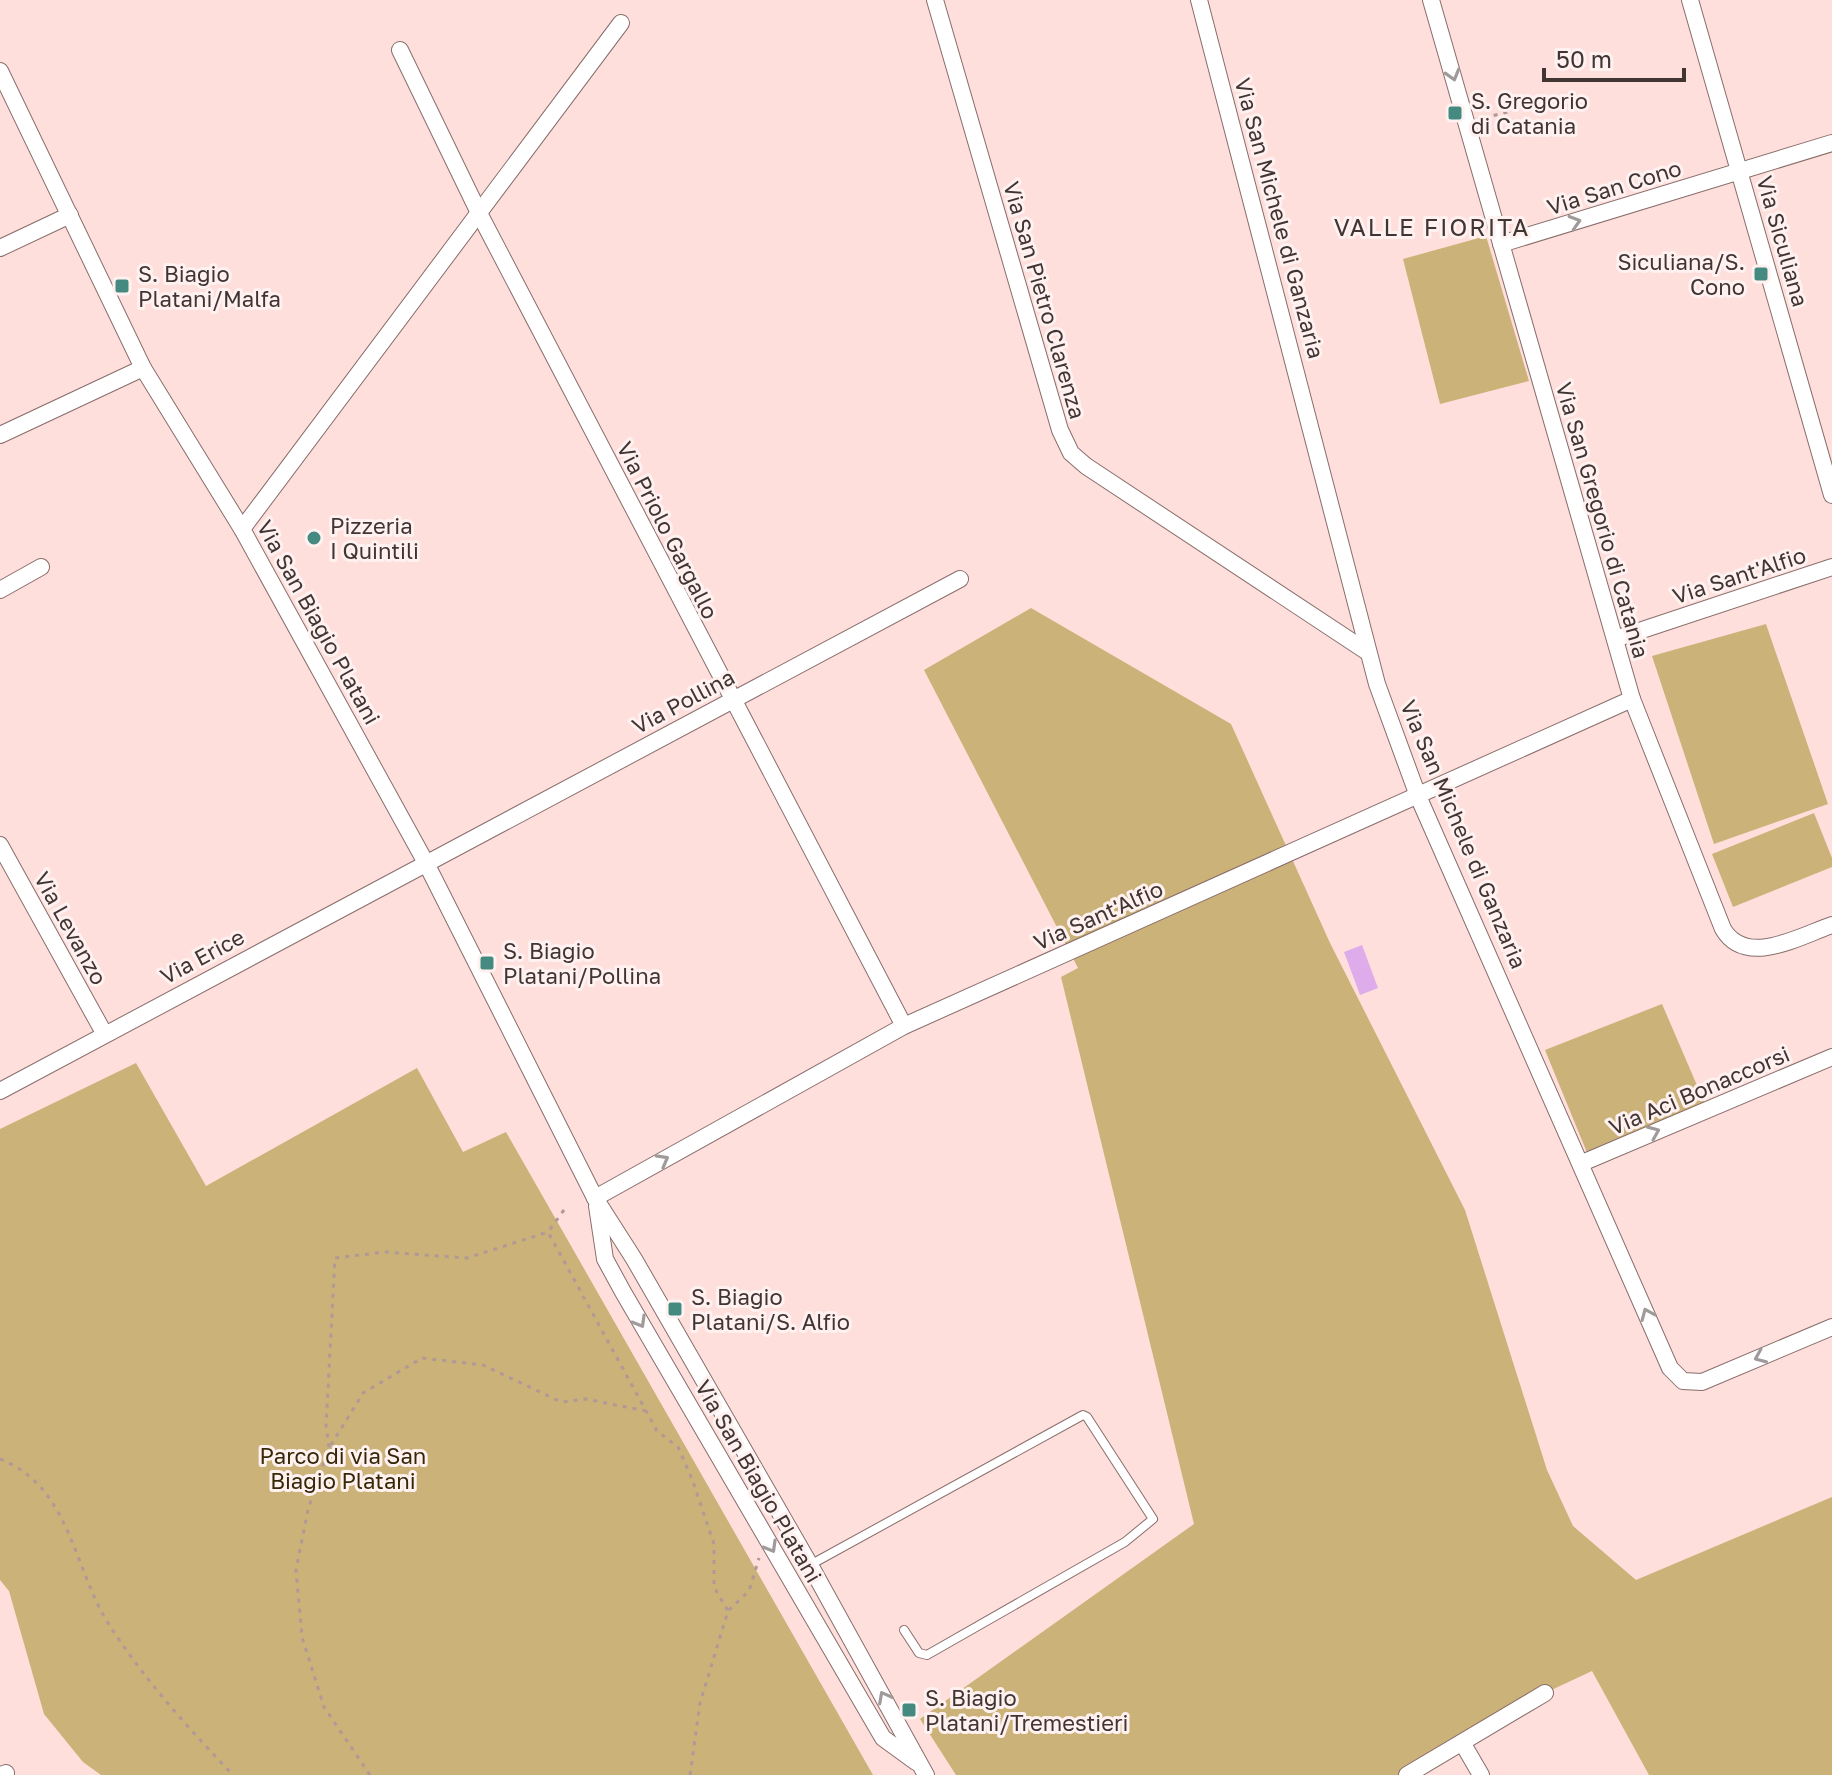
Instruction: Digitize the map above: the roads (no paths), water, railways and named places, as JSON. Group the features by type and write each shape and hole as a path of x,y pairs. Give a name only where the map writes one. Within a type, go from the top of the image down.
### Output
{"street":[{"name":"Via San Pietro Clarenza","path":"935,0 1065,444 1086,466 1366,651"},
{"name":"Via San Michele di Ganzaria","path":"1199,0 1312,427 1366,651 1418,796 1670,1368 1683,1381 1702,1382 1832,1327"},
{"name":"Via San Gregorio di Catania","path":"1431,0 1632,699 1729,938 1740,946 1763,948 1832,925"},
{"name":"Via Siculiana","path":"1690,0 1832,495"},
{"path":"242,529 621,23"},
{"name":"Via Priolo Gargallo","path":"400,50 480,215 904,1026"},
{"name":"Via San Biagio Platani","path":"0,71 143,368 242,529 426,863 595,1198 634,1259 924,1770"},
{"name":"Via San Cono","path":"1501,244 1832,143"},
{"path":"0,248 70,215"},
{"path":"0,435 143,368"},
{"path":"0,590 41,567"},
{"name":"Via Sant'Alfio","path":"1615,639 1832,567"},
{"name":"Via Pollina","path":"426,863 960,579"},
{"name":"Via Sant'Alfio","path":"595,1198 904,1026 1632,699"},
{"name":"Via Levanzo","path":"0,845 104,1033"},
{"name":"Via Erice","path":"0,1091 426,863"},
{"name":"Via Aci Bonaccorsi","path":"1582,1163 1832,1057"},
{"name":"Via San Biagio Platani","path":"595,1198 605,1259 613,1274 883,1738 924,1770"},
{"path":"613,1274 634,1259"},
{"path":"1407,1775 1545,1693"},
{"path":"1463,1744 1481,1775"}],"lane":[{"path":"810,1565 1083,1415 1087,1417 1153,1519 1125,1542 927,1655 919,1653 904,1630"}],"place":[{"name":"S. Gregorio di Catania","path":"1455,113"},
{"name":"Siculiana/S. Cono","path":"1761,274"},
{"name":"S. Biagio Platani/Malfa","path":"122,286"},
{"name":"Pizzeria I Quintili","path":"314,538"},
{"name":"S. Biagio Platani/Pollina","path":"487,963"},
{"name":"S. Biagio Platani/S. Alfio","path":"675,1309"},
{"name":"S. Biagio Platani/Tremestieri","path":"909,1710"}],"district":[{"name":"VALLE FIORITA","path":"1432,226"}],"park label":[{"name":"Parco di via San Biagio Platani","path":"343,1468"}]}
